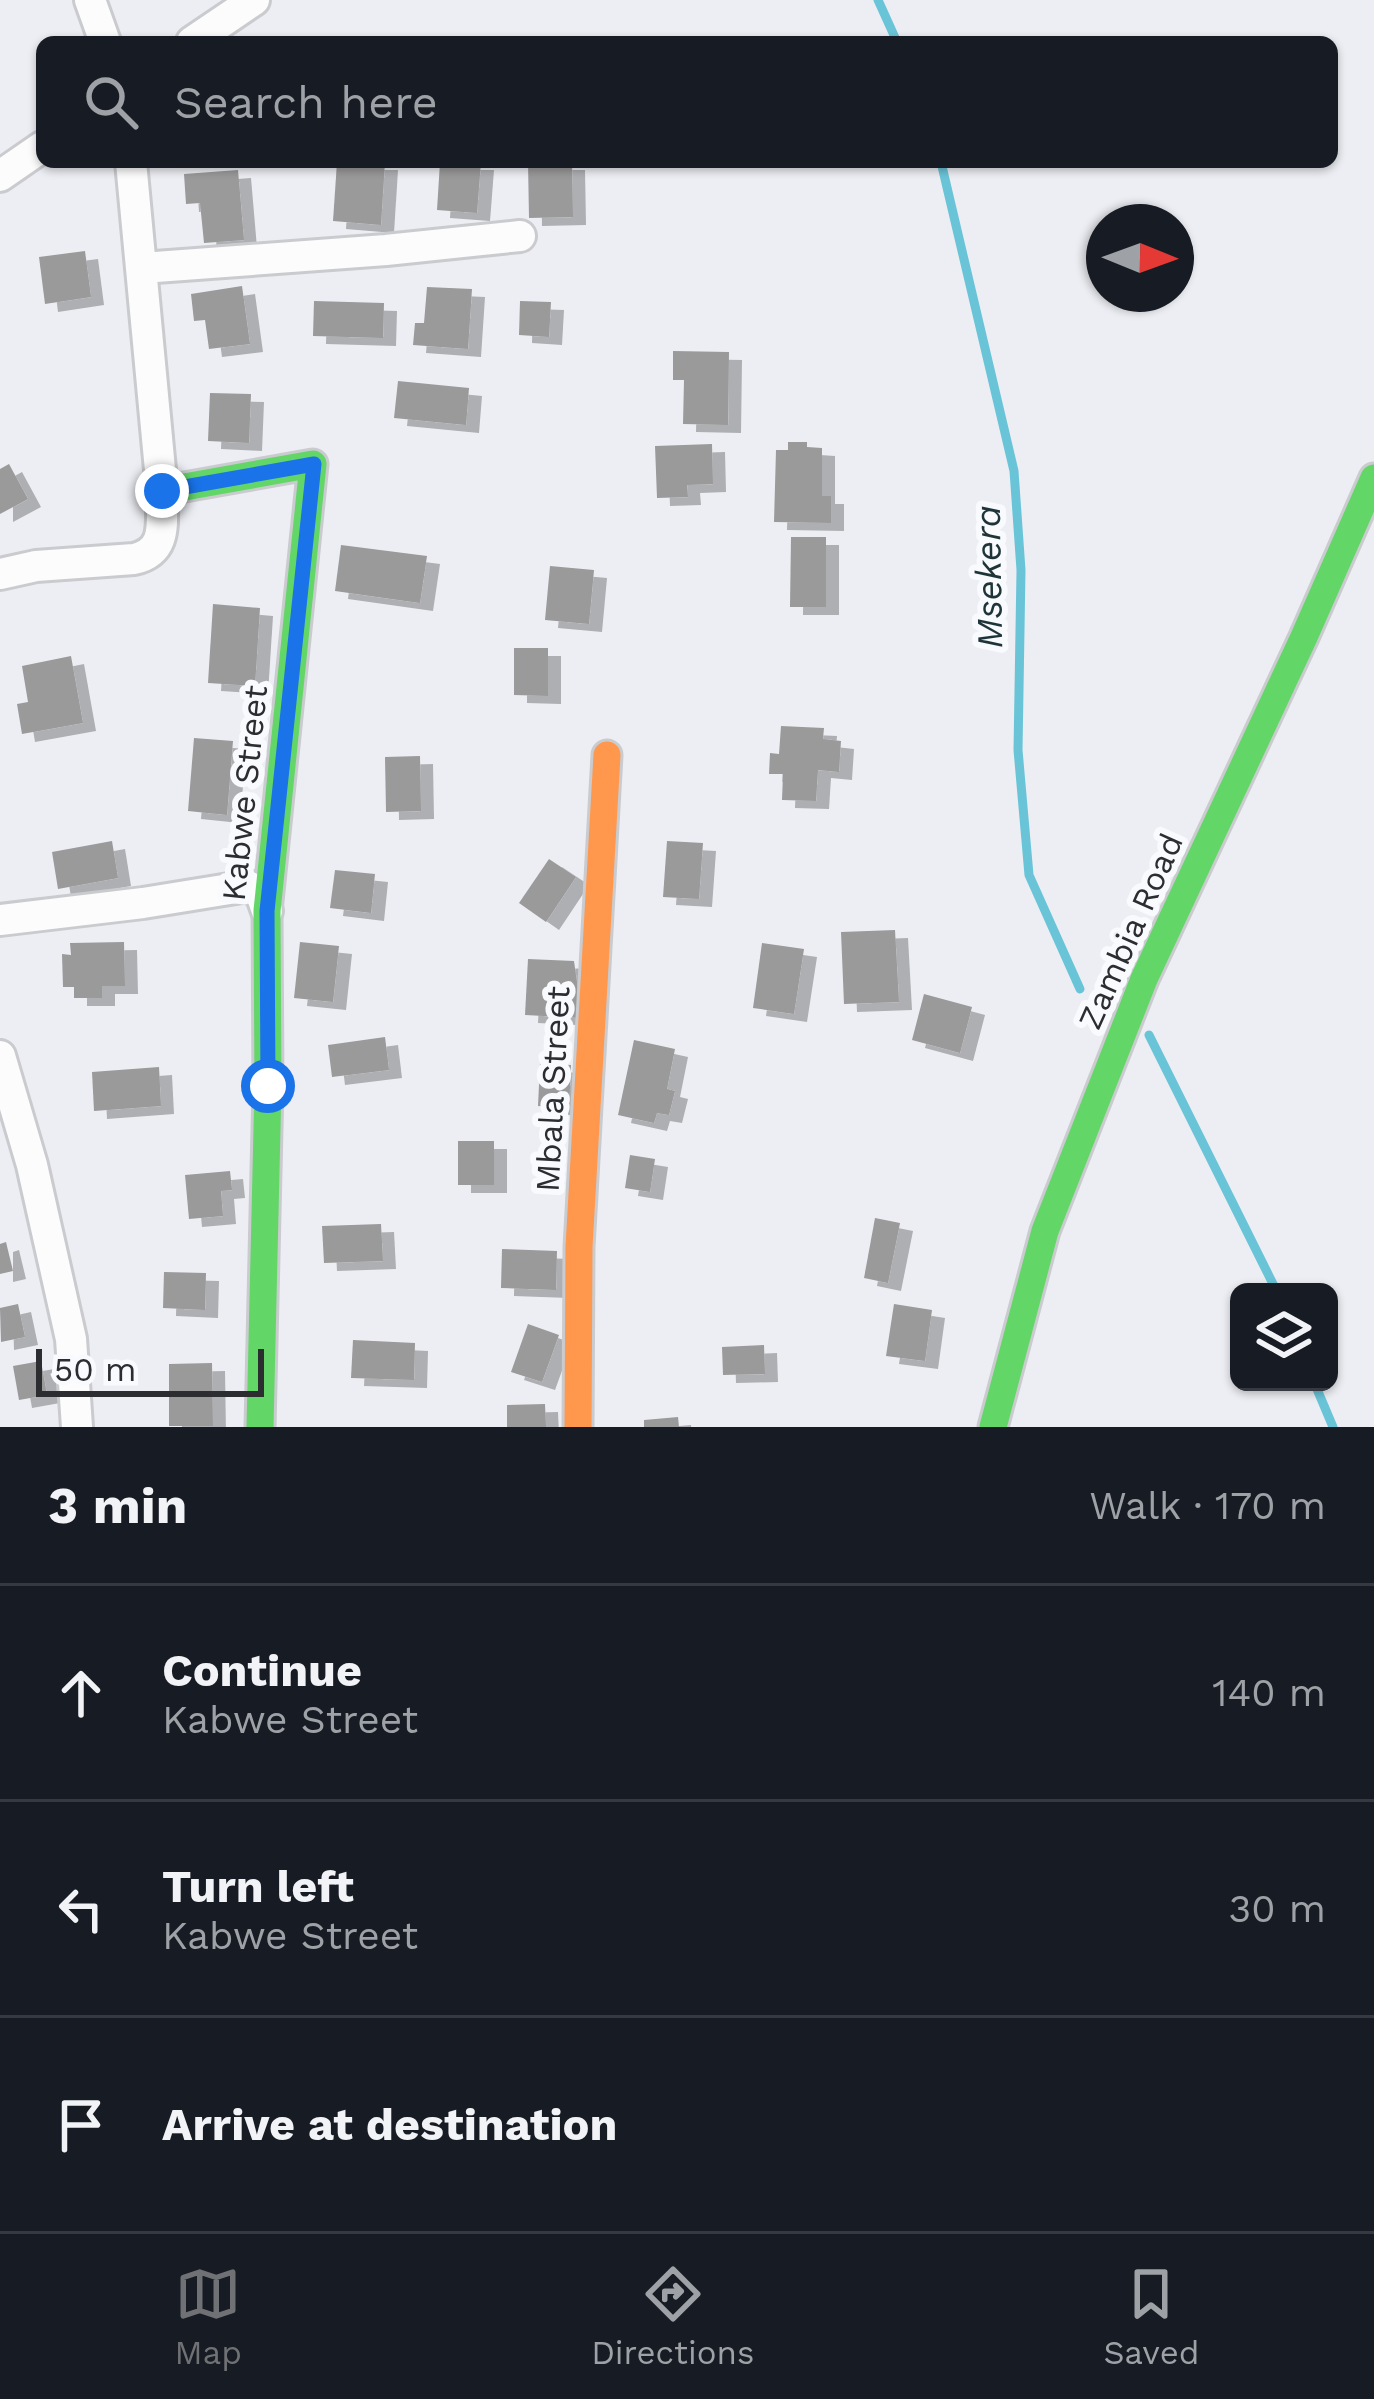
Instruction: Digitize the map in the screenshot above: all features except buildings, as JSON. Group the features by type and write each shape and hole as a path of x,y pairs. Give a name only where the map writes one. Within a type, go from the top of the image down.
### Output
{"street":[{"path":"90,0 103,36"},
{"path":"201,36 254,0"},
{"path":"0,176 36,151"},
{"path":"0,574 148,556 157,548 162,491 132,168"},
{"path":"142,268 520,236"},
{"name":"Kabwe Street","path":"162,491 314,464 267,911 268,1108 260,1427"},
{"name":"Zambia Road","path":"992,1427 1045,1231 1144,979 1374,478"},
{"name":"Mbala Street","path":"578,1427 579,1247 607,755"},
{"path":"0,920 248,886 261,894 267,911"},
{"path":"0,1056 32,1165 71,1339 77,1427"}],"waterway":[{"name":"Msekera","path":"878,0 894,36"},
{"name":"Msekera","path":"942,168 1014,471 1021,570 1018,750 1029,875 1080,989"},
{"name":"Msekera","path":"1149,1035 1273,1283"},
{"name":"Msekera","path":"1318,1391 1333,1427"}],"traffic: fast":[{"path":"162,491 313,464 267,911 260,1427"},
{"path":"993,1427 1045,1231 1144,979 1374,478"}],"traffic: slow":[{"path":"578,1427 579,1247 607,755"}],"route":[{"path":"162,491 314,464 267,911 268,1086"}]}
